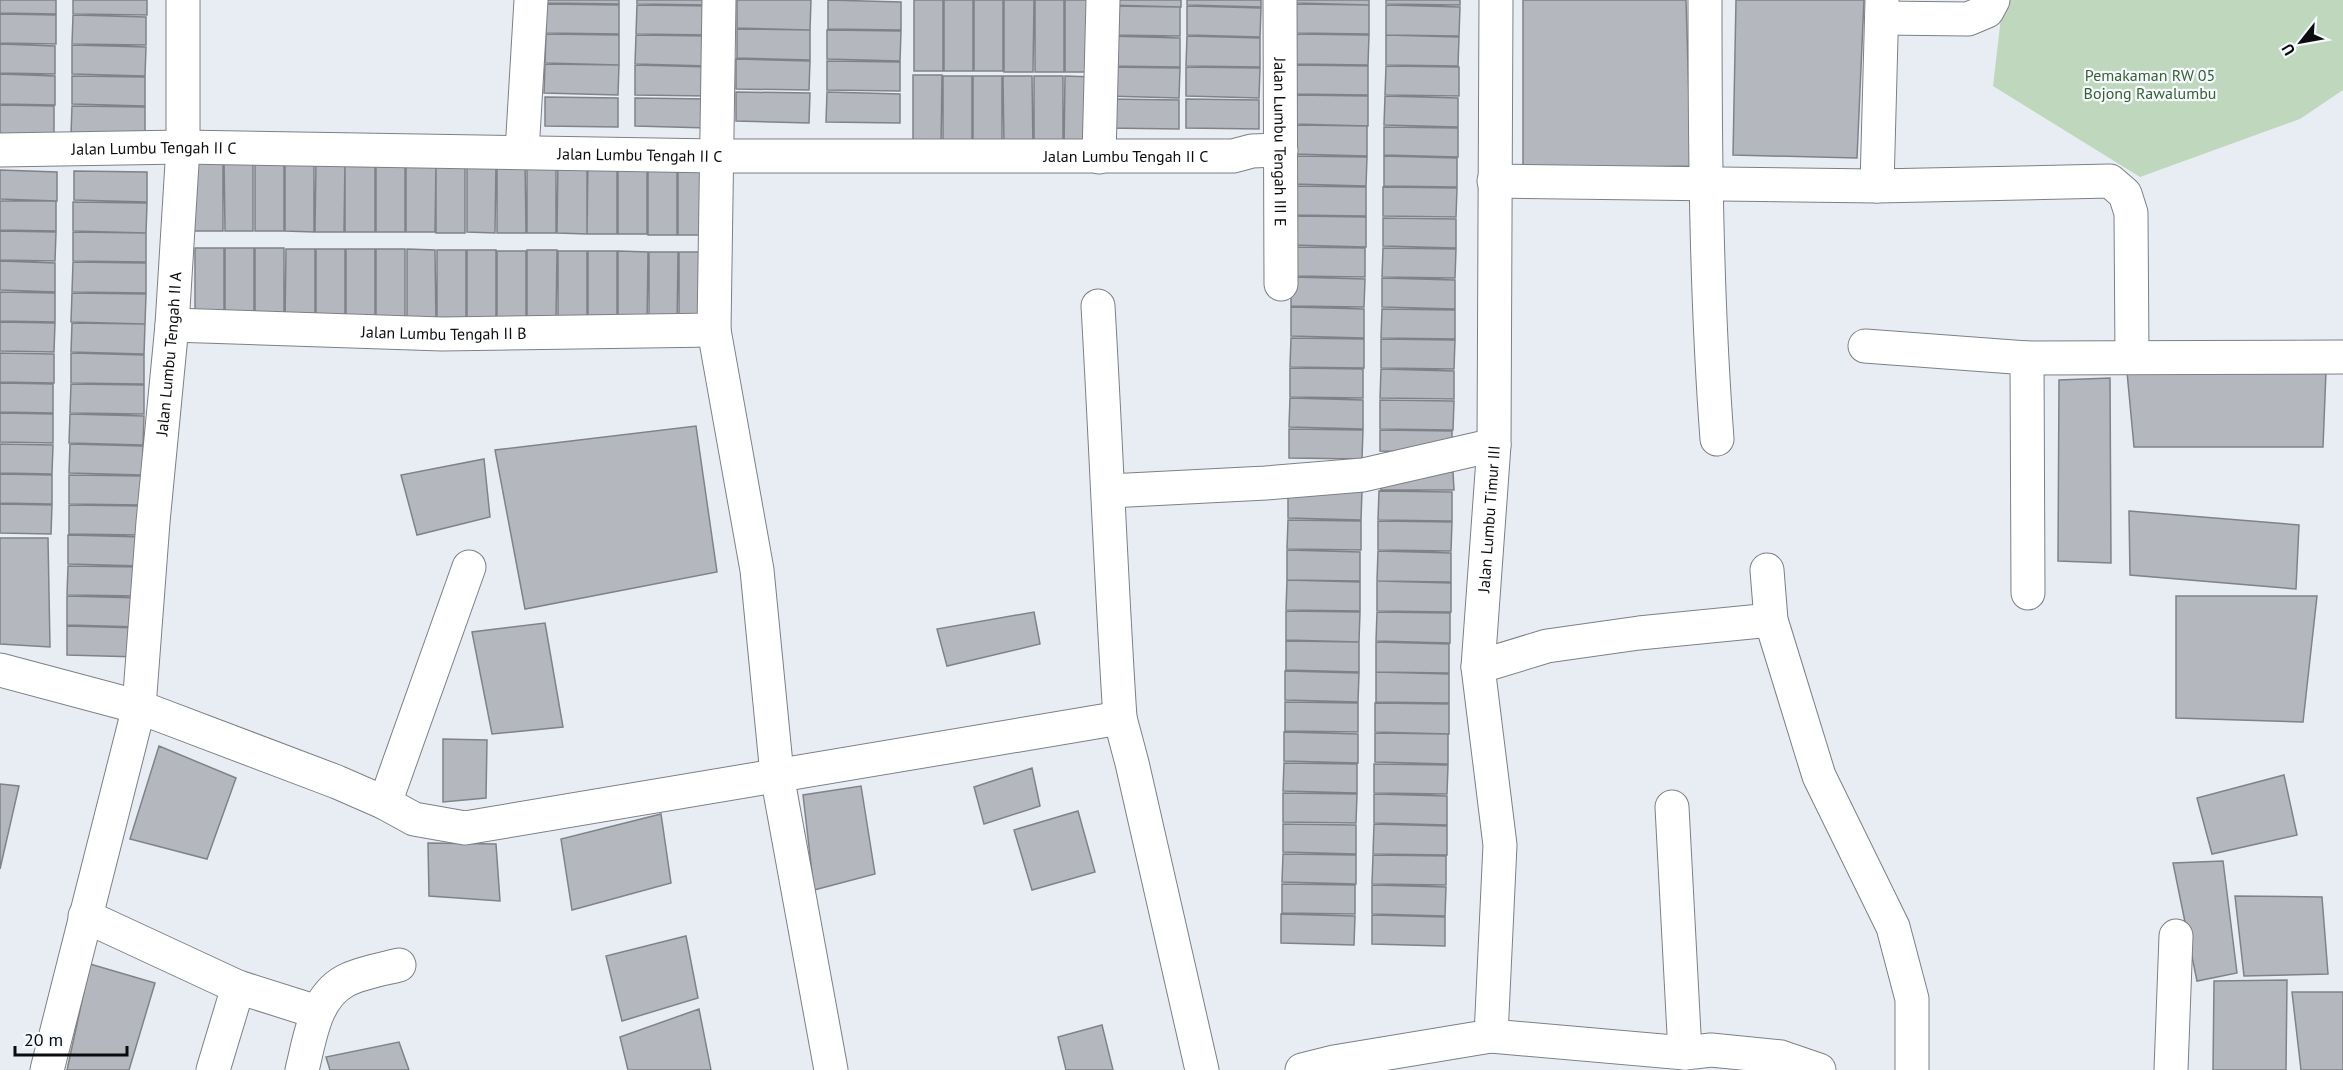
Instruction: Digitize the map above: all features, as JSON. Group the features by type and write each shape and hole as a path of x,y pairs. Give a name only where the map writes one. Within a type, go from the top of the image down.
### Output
{"street":[{"name":"Jalan Lumbu Tengah II A","path":"47,1070 139,707 153,522 172,326 183,147 183,0"},
{"path":"522,152 531,0"},
{"path":"719,0 714,330 757,570 777,776 831,1070"},
{"path":"1099,157 1103,0"},
{"name":"Jalan Lumbu Tengah III E","path":"1280,0 1281,284"},
{"name":"Jalan Lumbu Timur III","path":"1491,1036 1500,845 1478,667 1494,445 1496,0"},
{"path":"1705,0 1706,184 1717,439"},
{"path":"1877,186 1882,9 1968,19 1987,11 1993,0"},
{"name":"Jalan Lumbu Tengah II C","path":"0,150 183,147 716,156 1099,157 1233,156 1252,151 1281,150"},
{"path":"1494,181 1877,186 2110,181 2125,194 2131,213 2132,356"},
{"path":"1098,306 1108,491 1108,541 1120,718 1202,1070"},
{"name":"Jalan Lumbu Tengah II B","path":"172,326 442,334 714,330"},
{"path":"1865,346 2027,358 2343,357"},
{"path":"2027,358 2028,593"},
{"path":"1108,491 1266,483 1363,475 1494,445"},
{"path":"385,803 469,567"},
{"path":"1767,570 1772,620 1820,776 1893,927 1912,999 1912,1070"},
{"path":"1478,667 1547,646 1639,633 1772,620"},
{"path":"0,670 139,707 338,782 414,819 465,828 1120,718"},
{"path":"1672,807 1685,1053"},
{"path":"86,916 238,987 317,1012"},
{"path":"2172,1070 2176,936"},
{"path":"302,1070 317,1012 329,996 345,981 399,965"},
{"path":"213,1070 238,987"},
{"path":"1302,1070 1334,1062 1406,1061 1491,1036 1627,1059 1711,1050 1781,1057 1819,1070"}],"green space":[{"name":"Pemakaman RW 05 Bojong Rawalumbu","path":"2003,0 2343,0 2343,90 2300,119 2140,177 1993,86"}],"building":[{"path":"0,0 56,0 56,14 0,13"},
{"path":"73,0 147,0 147,15 73,14"},
{"path":"546,0 619,0 619,4 546,3"},
{"path":"637,0 710,0 710,5 637,4"},
{"path":"737,0 811,0 810,30 737,28"},
{"path":"828,0 901,2 901,30 828,29"},
{"path":"914,0 943,0 943,71 914,71"},
{"path":"944,0 973,0 973,71 944,71"},
{"path":"974,0 1003,0 1003,71 974,71"},
{"path":"1004,0 1034,0 1033,72 1004,72"},
{"path":"1035,0 1064,0 1064,72 1035,72"},
{"path":"1065,0 1094,0 1094,72 1065,72"},
{"path":"1107,0 1181,0 1181,7 1107,5"},
{"path":"1187,0 1261,0 1261,7 1187,5"},
{"path":"1296,0 1369,0 1369,5 1296,3"},
{"path":"1386,0 1460,0 1460,5 1386,4"},
{"path":"1523,0 1686,0 1691,166 1523,169"},
{"path":"1736,0 1864,0 1857,158 1733,155"},
{"path":"546,4 619,5 619,34 546,33"},
{"path":"1296,4 1369,5 1369,34 1295,33"},
{"path":"637,5 710,6 710,35 636,34"},
{"path":"1386,5 1460,7 1459,36 1386,35"},
{"path":"1107,6 1180,7 1180,36 1107,35"},
{"path":"1187,6 1261,8 1260,37 1187,35"},
{"path":"0,14 56,15 56,44 0,43"},
{"path":"73,15 146,17 146,45 72,44"},
{"path":"737,29 810,30 810,60 737,58"},
{"path":"827,30 901,31 900,61 827,59"},
{"path":"546,34 619,35 619,65 545,63"},
{"path":"1295,34 1369,35 1368,65 1295,64"},
{"path":"636,35 709,36 709,66 635,64"},
{"path":"1386,35 1459,37 1458,66 1386,65"},
{"path":"1107,36 1180,38 1180,67 1106,66"},
{"path":"1187,36 1260,38 1260,67 1186,66"},
{"path":"0,44 55,46 55,74 0,73"},
{"path":"72,45 146,47 145,76 72,74"},
{"path":"736,59 810,61 809,90 736,89"},
{"path":"827,61 900,62 900,91 827,90"},
{"path":"545,64 619,65 618,95 544,93"},
{"path":"635,65 709,67 708,96 635,95"},
{"path":"1295,65 1368,66 1368,95 1295,94"},
{"path":"1386,66 1459,67 1459,96 1385,95"},
{"path":"1106,67 1180,68 1179,98 1106,96"},
{"path":"1186,67 1260,68 1259,98 1186,96"},
{"path":"0,74 55,76 55,105 0,104"},
{"path":"913,75 942,75 941,149 913,148"},
{"path":"72,76 145,77 145,106 72,104"},
{"path":"943,76 972,76 972,149 943,149"},
{"path":"973,76 1002,76 1002,149 973,149"},
{"path":"1003,76 1032,76 1033,150 1004,149"},
{"path":"1034,76 1063,76 1063,150 1034,150"},
{"path":"1065,76 1093,77 1093,150 1064,150"},
{"path":"736,92 810,93 809,123 736,121"},
{"path":"827,92 900,94 900,123 826,122"},
{"path":"1294,95 1368,96 1368,126 1294,124"},
{"path":"1385,96 1458,98 1458,127 1384,125"},
{"path":"545,97 618,98 618,127 545,126"},
{"path":"635,98 708,99 708,128 635,126"},
{"path":"1107,99 1179,100 1179,129 1106,128"},
{"path":"1186,99 1259,100 1259,129 1186,128"},
{"path":"0,105 54,106 54,135 0,134"},
{"path":"72,106 145,107 145,136 71,135"},
{"path":"1294,125 1367,126 1367,156 1293,154"},
{"path":"1384,127 1458,128 1458,157 1384,155"},
{"path":"1293,156 1367,157 1366,186 1293,184"},
{"path":"1384,156 1457,158 1457,187 1384,186"},
{"path":"194,157 223,157 223,231 194,231"},
{"path":"224,157 253,157 253,231 225,231"},
{"path":"255,157 284,157 284,231 255,231"},
{"path":"285,158 314,158 314,232 285,231"},
{"path":"316,158 345,158 344,232 315,232"},
{"path":"345,158 375,158 375,232 345,232"},
{"path":"376,159 405,159 405,232 376,232"},
{"path":"406,159 436,159 435,232 406,232"},
{"path":"436,159 465,159 465,233 436,233"},
{"path":"467,159 496,160 495,233 467,232"},
{"path":"497,159 525,160 526,233 497,233"},
{"path":"527,160 556,160 556,233 527,233"},
{"path":"558,160 587,160 587,234 557,233"},
{"path":"588,160 617,160 617,234 587,234"},
{"path":"618,161 647,161 647,234 618,234"},
{"path":"648,161 677,161 677,235 648,235"},
{"path":"678,161 707,161 707,235 678,235"},
{"path":"0,170 57,172 57,201 0,199"},
{"path":"74,171 147,172 147,202 74,200"},
{"path":"1293,186 1366,187 1366,216 1293,215"},
{"path":"1383,187 1457,188 1456,217 1383,216"},
{"path":"0,201 56,201 56,231 0,230"},
{"path":"73,202 147,203 146,233 73,231"},
{"path":"1292,216 1366,217 1366,247 1292,245"},
{"path":"1383,218 1456,219 1456,248 1383,246"},
{"path":"0,231 56,232 55,261 0,260"},
{"path":"73,232 146,233 146,262 73,261"},
{"path":"1292,247 1365,248 1365,277 1292,276"},
{"path":"195,248 224,248 224,321 195,321"},
{"path":"225,248 254,248 254,322 225,322"},
{"path":"255,248 284,248 284,322 255,322"},
{"path":"1383,248 1456,249 1455,278 1382,277"},
{"path":"286,249 315,249 315,322 285,322"},
{"path":"316,249 345,249 345,322 316,322"},
{"path":"346,249 375,249 375,323 346,322"},
{"path":"376,249 405,249 405,323 376,323"},
{"path":"407,249 435,250 436,323 407,323"},
{"path":"437,250 466,250 466,323 437,323"},
{"path":"467,250 496,250 496,324 467,324"},
{"path":"527,250 557,250 556,324 527,324"},
{"path":"497,251 526,251 526,324 497,324"},
{"path":"558,251 587,251 587,324 558,324"},
{"path":"588,251 617,251 617,325 588,325"},
{"path":"618,251 648,252 647,325 618,325"},
{"path":"649,252 678,252 677,326 649,325"},
{"path":"679,252 708,252 708,325 679,325"},
{"path":"0,261 55,263 55,292 0,290"},
{"path":"73,262 146,263 146,293 72,292"},
{"path":"1291,277 1365,279 1364,307 1291,306"},
{"path":"1382,278 1455,280 1455,309 1382,307"},
{"path":"0,292 55,293 55,322 0,321"},
{"path":"72,293 146,294 145,324 71,322"},
{"path":"1291,307 1364,309 1364,338 1291,336"},
{"path":"1382,309 1455,310 1455,339 1381,338"},
{"path":"0,322 55,323 54,352 0,351"},
{"path":"72,323 145,324 144,354 71,352"},
{"path":"1291,338 1364,339 1364,368 1290,367"},
{"path":"1381,339 1455,340 1454,369 1381,368"},
{"path":"0,353 54,354 54,383 0,382"},
{"path":"71,353 144,355 144,384 71,383"},
{"path":"1290,368 1363,369 1363,398 1290,397"},
{"path":"1381,369 1454,371 1454,399 1380,398"},
{"path":"2326,371 2323,447 2134,447 2127,372"},
{"path":"2110,378 2111,563 2058,561 2059,380"},
{"path":"0,383 53,384 53,413 0,412"},
{"path":"71,384 144,385 144,414 70,413"},
{"path":"1290,398 1363,400 1363,429 1289,427"},
{"path":"1380,400 1454,401 1453,430 1380,429"},
{"path":"0,413 53,414 53,443 0,442"},
{"path":"70,414 144,416 143,445 69,443"},
{"path":"696,426 717,572 525,609 495,450"},
{"path":"1289,429 1363,430 1362,459 1289,458"},
{"path":"1380,430 1452,431 1452,453 1380,451"},
{"path":"0,444 53,445 52,474 0,473"},
{"path":"70,444 143,446 143,475 69,473"},
{"path":"484,459 490,517 417,535 401,475"},
{"path":"1380,472 1453,472 1454,490 1381,490"},
{"path":"0,474 52,475 52,504 0,503"},
{"path":"69,475 143,476 142,505 69,504"},
{"path":"1288,489 1362,491 1361,520 1288,518"},
{"path":"1379,491 1452,492 1452,521 1378,520"},
{"path":"0,504 52,505 51,534 0,533"},
{"path":"69,505 142,506 141,535 69,534"},
{"path":"2129,511 2299,525 2296,589 2130,575"},
{"path":"1288,520 1361,521 1361,550 1287,549"},
{"path":"1378,521 1452,522 1451,551 1378,550"},
{"path":"68,535 142,537 141,566 68,564"},
{"path":"0,538 48,538 50,647 0,644"},
{"path":"1287,550 1360,552 1360,581 1287,580"},
{"path":"1378,551 1451,553 1451,582 1377,581"},
{"path":"68,566 141,567 141,596 67,595"},
{"path":"1287,580 1360,582 1360,611 1286,610"},
{"path":"1377,581 1451,583 1451,612 1377,611"},
{"path":"67,596 141,598 140,627 67,625"},
{"path":"2176,596 2317,596 2303,722 2176,718"},
{"path":"1286,611 1360,612 1359,642 1286,640"},
{"path":"1034,612 1040,644 947,666 937,629"},
{"path":"1377,612 1450,613 1450,643 1376,641"},
{"path":"545,623 563,727 492,734 472,632"},
{"path":"67,626 140,628 139,657 67,655"},
{"path":"1286,641 1359,642 1359,672 1286,670"},
{"path":"1376,642 1449,644 1449,673 1376,672"},
{"path":"1285,671 1359,673 1358,702 1285,700"},
{"path":"1376,672 1449,674 1449,703 1376,702"},
{"path":"1285,702 1358,703 1358,732 1285,731"},
{"path":"1375,703 1449,704 1449,734 1375,732"},
{"path":"1284,732 1358,734 1358,763 1284,761"},
{"path":"1375,733 1448,734 1448,764 1375,762"},
{"path":"443,739 487,740 486,798 443,802"},
{"path":"159,746 236,778 207,859 130,839"},
{"path":"1284,763 1357,764 1357,793 1283,791"},
{"path":"1374,764 1448,765 1447,794 1374,793"},
{"path":"1032,768 1040,806 984,824 974,787"},
{"path":"2284,775 2297,835 2212,854 2197,798"},
{"path":"0,784 19,786 0,869"},
{"path":"861,786 875,874 814,890 803,795"},
{"path":"1283,793 1357,794 1356,823 1283,822"},
{"path":"1374,794 1447,796 1447,825 1374,823"},
{"path":"1078,811 1095,872 1032,890 1014,830"},
{"path":"661,814 671,883 572,910 561,839"},
{"path":"1283,824 1356,825 1356,854 1283,852"},
{"path":"1374,824 1447,826 1447,855 1373,854"},
{"path":"428,843 496,844 500,901 429,896"},
{"path":"1283,854 1356,855 1356,884 1282,882"},
{"path":"1373,855 1446,856 1446,885 1372,884"},
{"path":"2223,861 2237,973 2197,981 2173,863"},
{"path":"1282,884 1355,885 1355,914 1282,913"},
{"path":"1372,885 1446,887 1445,916 1372,914"},
{"path":"2235,896 2322,897 2328,974 2244,976"},
{"path":"1281,914 1355,916 1354,945 1281,943"},
{"path":"1372,915 1445,917 1445,946 1372,944"},
{"path":"686,936 698,998 622,1021 606,956"},
{"path":"90,964 155,983 129,1070 67,1070"},
{"path":"2287,980 2286,1070 2213,1070 2214,981"},
{"path":"2292,992 2343,992 2343,1070 2301,1070"},
{"path":"699,1009 711,1070 628,1070 620,1037"},
{"path":"1102,1025 1113,1070 1066,1070 1058,1037"},
{"path":"399,1042 409,1070 330,1070 326,1057"}]}
